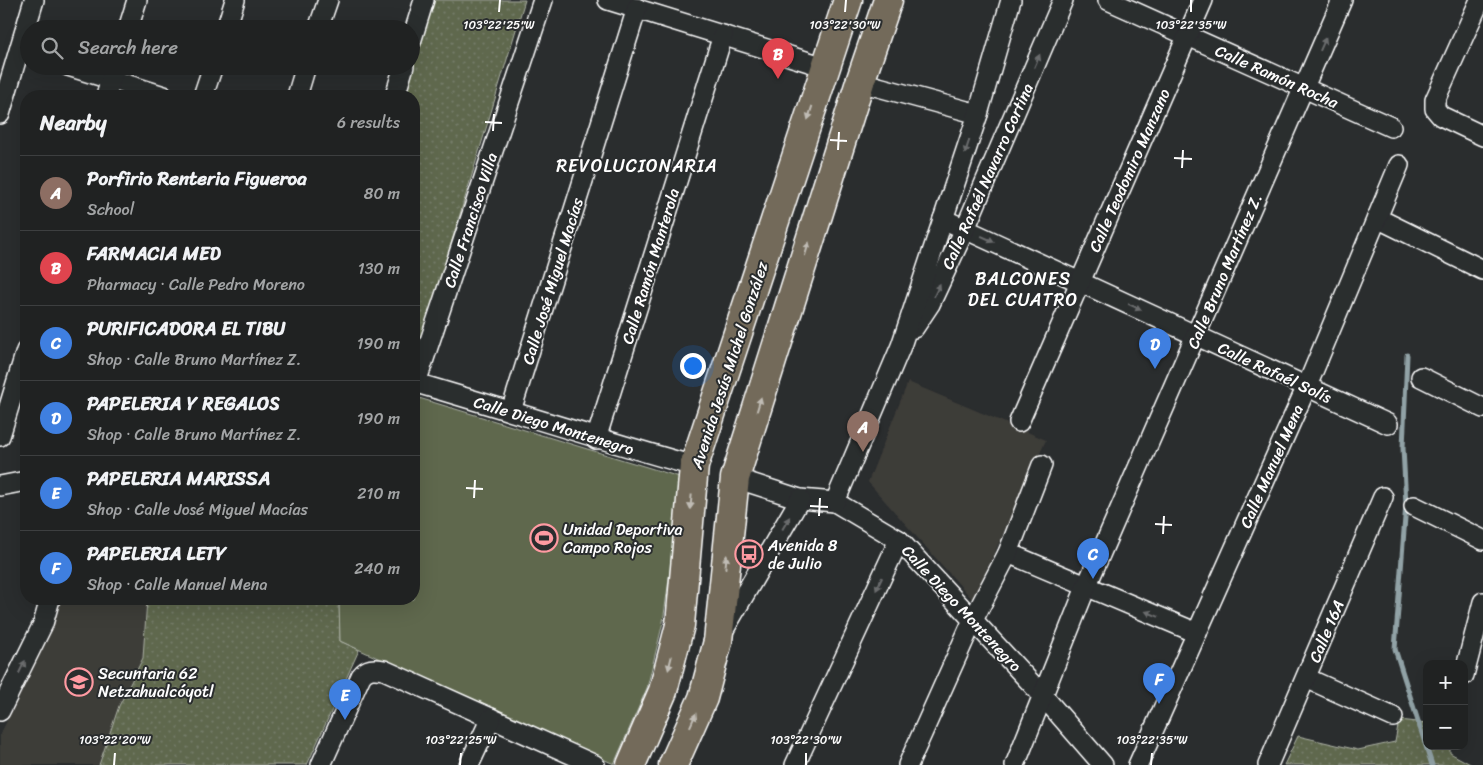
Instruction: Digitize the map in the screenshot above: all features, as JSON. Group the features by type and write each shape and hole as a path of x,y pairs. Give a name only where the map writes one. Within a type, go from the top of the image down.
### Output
{"main road":[{"name":"Avenida Jesús Michel González","path":"631,765 663,691 680,625 694,466 848,0"},
{"path":"860,82 865,31 874,0"},
{"path":"673,765 703,698 718,641 735,478 860,82 888,0"}],"street":[{"path":"30,20 34,0"},
{"path":"131,20 137,0"},
{"path":"229,20 235,0"},
{"path":"321,20 328,0"},
{"path":"418,20 424,0"},
{"name":"Calle Francisco Villa","path":"420,369 543,0"},
{"path":"608,0 825,67"},
{"name":"Calle Rafaél Navarro Cortina","path":"835,502 902,346 978,114 1011,0"},
{"name":"Calle Rafaél Navarro Cortina","path":"902,346 930,304 965,229 1063,0"},
{"name":"Calle Ramón Rocha","path":"1108,0 1392,127"},
{"name":"Calle Teodomiro Manzano","path":"1019,422 1203,0"},
{"name":"Calle Bruno Martínez Z.","path":"1015,765 1086,587 1342,0"},
{"path":"1480,0 1435,100 1435,109 1441,116 1483,136"},
{"name":"Calle José Miguel Macías","path":"511,411 637,8"},
{"name":"Calle Ramón Manterola","path":"596,439 723,35"},
{"path":"0,114 20,62"},
{"path":"94,75 143,90"},
{"path":"205,90 210,75"},
{"path":"299,90 303,75"},
{"path":"397,90 401,75"},
{"path":"860,82 978,114"},
{"name":"Calle Manuel Mena","path":"1138,765 1307,386 1399,165"},
{"path":"1377,218 1483,270"},
{"name":"Calle Rafaél Solís","path":"943,219 1388,424"},
{"path":"0,436 20,371"},
{"path":"1421,377 1483,408"},
{"name":"Calle Diego Montenegro","path":"420,385 511,411 596,439 694,466"},
{"path":"908,765 973,620 1008,553 1042,465"},
{"name":"Calle Diego Montenegro","path":"735,478 800,499 835,502 899,540 1043,696 1103,765"},
{"path":"0,486 20,483"},
{"name":"Calle 16A","path":"1268,765 1383,497"},
{"path":"718,641 800,499"},
{"path":"1414,506 1483,540"},
{"path":"795,765 899,540"},
{"path":"1008,553 1197,633"},
{"path":"1468,660 1483,602"},
{"path":"0,711 43,624 48,605"},
{"path":"321,765 361,676 369,669 384,670 595,765"},
{"path":"1306,678 1393,717"},
{"path":"469,765 491,718"}],"shaded area":[{"path":"908,382 1046,440 973,600 868,482"},
{"name":"Secuntaria 62 Netzahualcóyotl","path":"58,605 147,605 143,658 119,706 99,765 0,765 0,735 49,636"}],"green space":[{"path":"428,0 525,0 420,346 420,90 403,90 408,75 420,75 420,28"},
{"name":"Unidad Deportiva Campo Rojos","path":"420,398 683,478 663,622 647,688 614,764 340,641 339,605 420,605"},
{"path":"147,605 339,605 340,641 359,650 307,765 99,765 119,706 143,658"},
{"path":"1399,720 1423,723 1423,750 1450,750 1450,753 1472,765 1284,765 1298,736 1358,750 1395,742"}],"waterway":[{"path":"1407,355 1403,448 1406,504 1395,649 1432,765"}],"place":[{"name":"FARMACIA MED","path":"778,79"},
{"name":"PAPELERIA Y REGALOS","path":"1155,369"},
{"name":"Porfirio Renteria Figueroa","path":"863,452"},
{"name":"Unidad Deportiva Campo Rojos","path":"544,538"},
{"name":"Avenida 8 de Julio","path":"749,554"},
{"name":"PURIFICADORA EL TIBU","path":"1093,579"},
{"name":"Secuntaria 62 Netzahualcóyotl","path":"79,682"},
{"name":"PAPELERIA LETY","path":"1159,704"},
{"name":"PAPELERIA MARISSA","path":"345,720"}],"district":[{"name":"REVOLUCIONARIA","path":"637,166"},
{"name":"BALCONES DEL CUATRO","path":"1023,289"}]}
